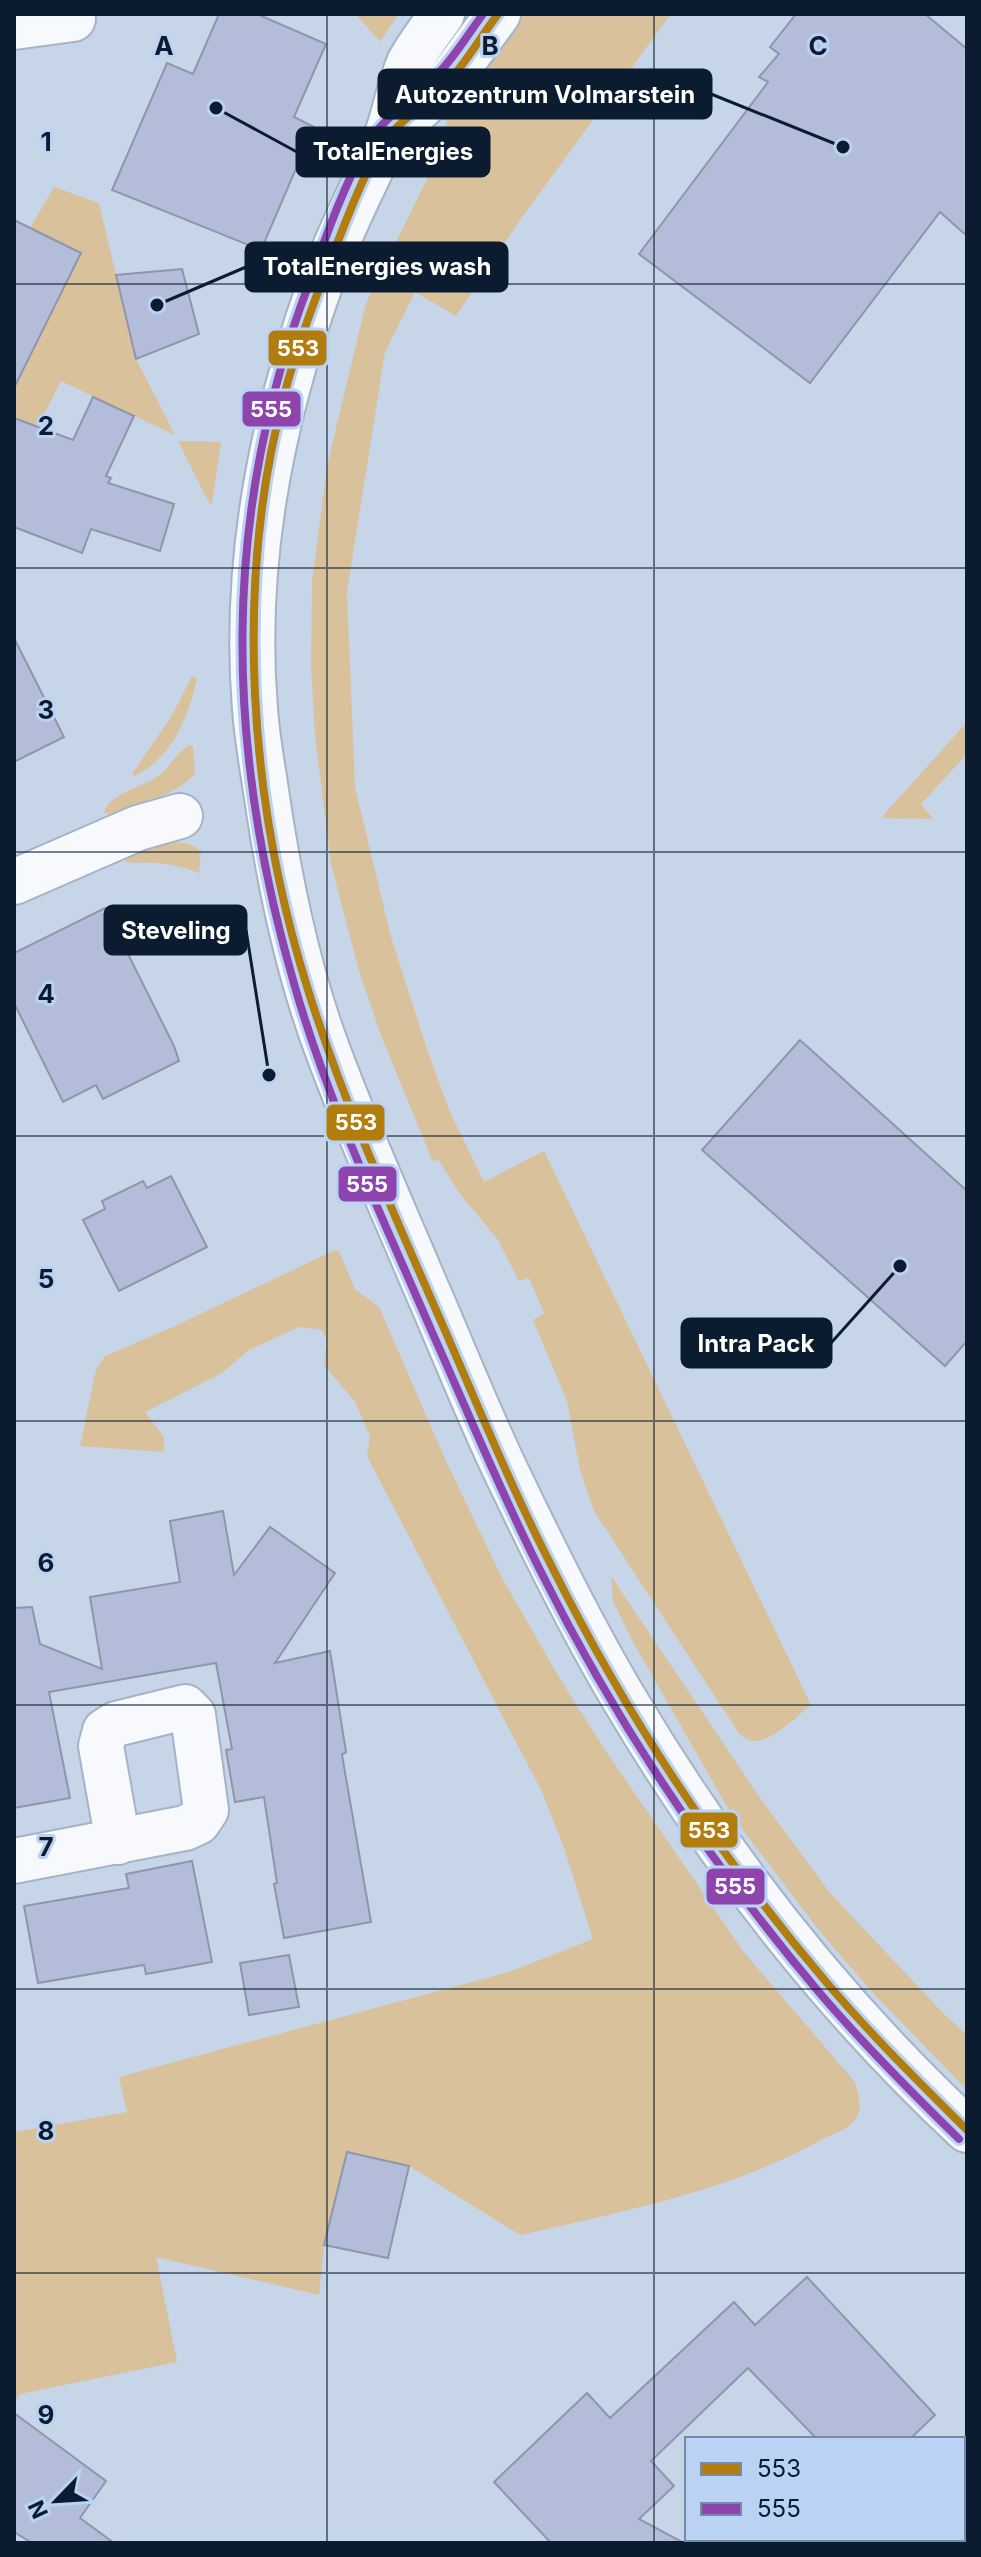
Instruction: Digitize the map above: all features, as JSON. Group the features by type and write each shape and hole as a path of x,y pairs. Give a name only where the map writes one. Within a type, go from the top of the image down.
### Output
{"main road":[{"path":"442,14 409,64 386,137 363,182 322,280 284,396 260,518 252,630 255,711 278,876 327,1050 384,1190 511,1483 623,1697 749,1889 831,1989 967,2130"},
{"path":"386,137 448,82 498,14"},
{"path":"14,27 73,19"},
{"path":"14,882 138,828 180,816"},
{"path":"14,1861 118,1842"}],"shaded area":[{"path":"355,14 399,14 380,41"},
{"path":"513,14 671,14 522,217 456,316 415,292 385,352 347,592 355,787 391,937 427,1049 450,1112 484,1182 544,1151 811,1705 773,1735 756,1741 738,1732 594,1511 580,1470 567,1401 533,1320 544,1313 529,1278 519,1281 498,1240 457,1190 438,1159 433,1162 382,1038 359,971 331,864 315,735 311,666 312,582 327,466 366,303 433,167 443,141 448,115"},
{"path":"54,187 99,203 136,359 175,435 61,381 38,426 14,418 14,386 30,228"},
{"path":"178,441 221,442 212,504 209,503"},
{"path":"192,676 197,678 194,692 177,735 159,759 134,776 132,774 171,717"},
{"path":"967,722 967,754 921,804 933,819 881,818"},
{"path":"190,745 193,747 195,774 186,782 155,799 110,814 104,813 112,801 157,777"},
{"path":"166,842 189,844 201,852 199,873 172,865 124,860 124,858"},
{"path":"335,1250 339,1251 355,1289 379,1307 446,1461 501,1576 559,1677 603,1747 743,1951 855,2082 859,2113 842,2130 750,2173 674,2198 520,2235 409,2166 347,2152 324,2245 319,2295 156,2257 177,2362 20,2394 14,2403 14,2132 127,2112 119,2077 509,1972 593,1939 563,1845 542,1792 367,1456 370,1436 355,1402 324,1365 327,1341 322,1330 299,1327 249,1350 222,1373 145,1412 164,1437 164,1452 80,1446 96,1369 105,1356"},
{"path":"611,1576 758,1795 830,1893 967,2035 967,2090 874,1994 822,1934 733,1817 633,1642 613,1601"}],"building":[{"path":"219,14 257,14 326,44 294,117 314,127 261,250 112,190 167,63 193,74"},
{"path":"796,14 925,14 967,49 967,236 940,212 810,383 639,254 768,82 759,77 779,54 770,47"},
{"path":"14,220 81,253 14,388"},
{"path":"182,269 199,334 136,359 116,275"},
{"path":"93,397 134,416 106,476 111,478 108,483 174,504 160,551 91,529 82,553 14,527 14,418 73,440"},
{"path":"14,638 64,737 14,762"},
{"path":"105,908 179,1061 103,1099 96,1085 63,1102 14,1003 14,953"},
{"path":"800,1040 967,1191 967,1341 945,1366 702,1150"},
{"path":"171,1176 207,1247 119,1291 83,1220 105,1209 102,1201 143,1181 147,1188"},
{"path":"223,1511 234,1575 270,1527 335,1573 275,1663 330,1651 346,1752 342,1755 371,1922 284,1938 264,1797 235,1802 226,1750 232,1749 216,1663 49,1692 70,1798 14,1808 14,1608 32,1607 40,1644 102,1669 90,1597 180,1582 170,1521"},
{"path":"192,1861 212,1962 146,1974 144,1965 38,1983 24,1906 129,1888 126,1874"},
{"path":"289,1955 299,2007 249,2015 240,1963"},
{"path":"347,2152 409,2166 388,2258 324,2245"},
{"path":"807,2277 935,2415 912,2437 815,2437 748,2368 651,2461 674,2486 639,2519 684,2543 551,2543 494,2482 587,2393 610,2418 734,2302 755,2325"},
{"path":"14,2413 106,2481 80,2518 114,2543 32,2543 14,2532"}],"transit line":[{"name":"555","path":"483,14 439,73 387,120 365,148 328,231 281,369 260,457 247,544 242,632 245,720 255,808 272,897 309,1031 358,1161 498,1482 570,1628 633,1737 740,1893 835,2010 959,2139"},
{"name":"553","path":"498,14 448,81 395,129 380,147 354,201 315,300 285,392 269,465 258,541 254,617 255,694 261,771 289,921 323,1036 389,1202 522,1506 580,1621 677,1783 787,1935 861,2021 967,2130"}],"place":[{"name":"TotalEnergies","path":"216,108"},
{"name":"Autozentrum Volmarstein","path":"843,147"},
{"name":"TotalEnergies wash","path":"157,305"},
{"name":"Steveling","path":"269,1075"},
{"name":"Intra Pack","path":"900,1266"}]}
